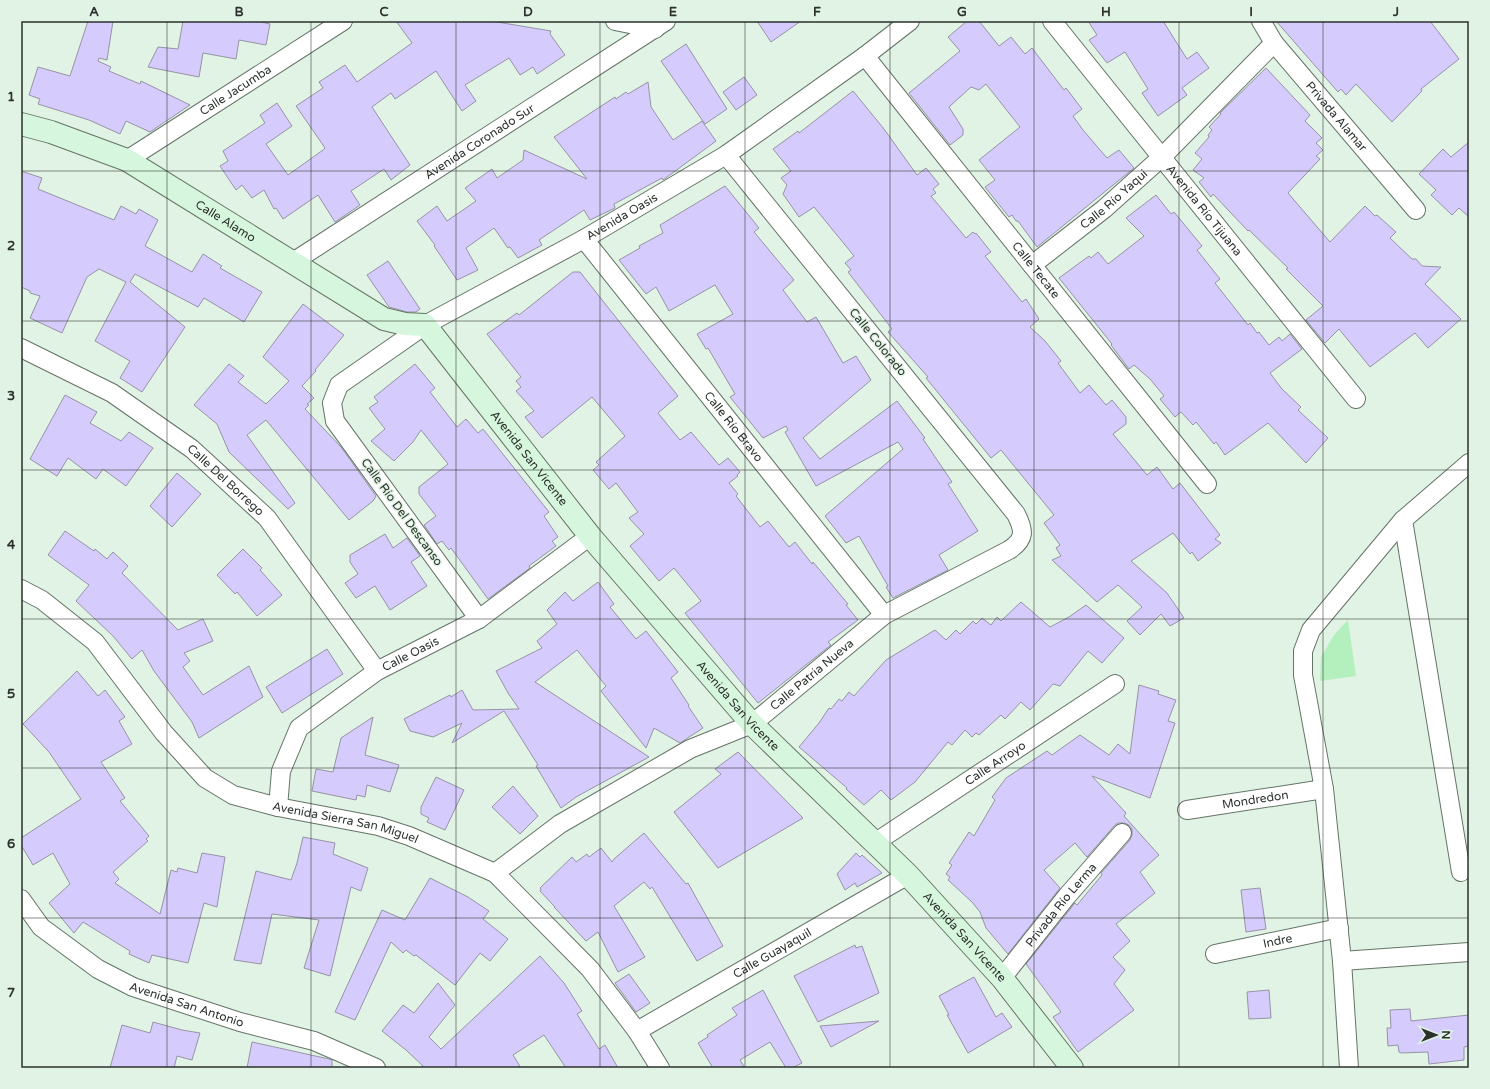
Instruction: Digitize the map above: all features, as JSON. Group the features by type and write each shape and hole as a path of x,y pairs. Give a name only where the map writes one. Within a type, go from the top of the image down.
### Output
{"street":[{"name":"Calle Jacumba","path":"128,160 343,21"},
{"path":"615,21 661,25"},
{"name":"Avenida Oasis","path":"332,402 339,385 425,325 584,239 726,155 865,56 910,21"},
{"name":"Avenida Río Tijuana","path":"1052,21 1356,399"},
{"name":"Privada Alamar","path":"1261,21 1274,43 1416,210"},
{"name":"Avenida Coronado Sur","path":"293,262 661,25"},
{"name":"Calle Río Yaqui","path":"1032,265 1104,209 1162,157 1274,43"},
{"name":"Calle Tecate","path":"865,56 1207,484"},
{"name":"Calle Alamo","path":"21,124 51,132 128,160 384,319 405,324 425,325"},
{"name":"Calle Colorado","path":"726,155 1016,514 1021,524 1022,534"},
{"name":"Calle Río Bravo","path":"584,239 884,615"},
{"name":"Avenida San Vicente","path":"425,325 590,536 752,724 908,874 1002,978 1072,1068"},
{"name":"Calle Del Borrego","path":"21,348 112,393 192,449 267,518 377,671"},
{"name":"Calle Río Del Descanso","path":"332,402 335,421 479,619"},
{"path":"1349,1068 1342,961 1324,789 1303,675 1303,651 1311,630 1403,520 1469,462"},
{"path":"1403,520 1461,872"},
{"name":"Calle Patria Nueva","path":"495,873 567,820 690,749 752,724 884,615 1009,550 1019,544 1022,534"},
{"name":"Calle Oasis","path":"278,807 281,771 299,728 377,671 479,619 590,536"},
{"name":"Avenida Sierra San Miguel","path":"21,589 42,600 95,642 164,733 205,778 233,795 278,807 378,826 409,836 495,873 590,969 637,1031 660,1068"},
{"name":"Calle Arroyo","path":"876,842 1115,684"},
{"name":"Mondredon","path":"1187,810 1324,789"},
{"name":"Privada Río Lerma","path":"1002,978 1067,896 1122,833"},
{"name":"Calle Guayaquil","path":"637,1031 908,874"},
{"name":"Avenida San Antonio","path":"21,899 41,927 98,969 133,987 240,1022 314,1040 376,1068"},
{"name":"Indre","path":"1215,954 1339,928"},
{"path":"1342,961 1469,952"}],"green space":[{"path":"1348,620 1356,676 1320,681 1321,657 1334,635"}],"building":[{"path":"88,21 113,21 107,60 99,58 98,61 111,67 109,71 140,84 141,81 190,105 150,132 126,121 120,134 89,120 38,104 40,99 29,95 38,67 70,76"},
{"path":"183,21 261,21 270,24 266,45 239,40 236,59 203,53 199,77 148,67 158,47 178,49"},
{"path":"396,21 491,21 551,31 550,34 565,55 537,74 533,67 520,75 509,58 465,85 476,101 462,111 436,71 395,99 391,93 372,107 410,165 391,180 384,169 351,191 360,205 335,222 318,195 283,219 276,208 274,209 264,190 252,198 242,185 236,190 220,166 228,161 223,151 265,123 260,115 277,103 292,126 266,144 288,175 323,150 325,148 296,106 323,88 319,82 345,65 357,82 412,43"},
{"path":"757,21 801,21 771,42"},
{"path":"967,21 979,21 999,46 1011,37 1025,54 1032,48 1064,90 1066,88 1082,109 1073,116 1083,130 1107,158 1119,150 1134,168 1037,247 1018,221 1016,221 1012,215 1009,217 985,187 995,180 979,160 1020,127 986,84 979,90 971,87 949,107 963,129 963,135 950,145 909,93 960,51 948,37"},
{"path":"1088,21 1163,21 1187,59 1197,52 1209,68 1182,88 1187,95 1158,116 1142,93 1148,89 1125,52 1107,63 1089,40 1097,35"},
{"path":"1276,21 1430,21 1459,59 1421,89 1422,91 1392,122 1356,84 1346,95 1341,89 1338,92"},
{"path":"686,44 727,109 705,124 661,61"},
{"path":"1266,68 1310,115 1305,121 1322,138 1316,143 1323,150 1316,156 1320,159 1288,193 1330,242 1365,206 1375,216 1377,215 1396,232 1390,238 1412,259 1416,259 1422,266 1441,267 1425,284 1461,319 1428,348 1415,333 1370,367 1339,329 1325,343 1306,320 1323,306 1286,269 1288,268 1249,230 1248,231 1213,194 1211,197 1199,182 1204,178 1193,170 1202,159 1195,153 1209,137 1208,135 1212,130 1209,127 1221,114 1220,113"},
{"path":"744,77 757,95 736,110 723,92"},
{"path":"648,82 651,107 673,140 702,121 716,141 663,180 662,178 614,204 615,208 590,220 584,210 539,240 542,245 518,258 510,247 508,248 494,228 466,248 478,270 457,280 434,246 435,245 417,221 437,206 447,221 476,201 465,188 492,169 497,178 523,160 524,150 587,179 554,137 615,97 616,99 626,92 628,94"},
{"path":"853,91 884,129 917,175 926,168 939,184 933,189 936,193 931,196 966,238 973,232 975,234 976,233 991,252 985,256 1022,302 1026,299 1039,319 1030,327 1045,341 1061,361 1058,363 1080,393 1089,385 1106,405 1112,400 1126,417 1126,424 1113,434 1147,475 1157,467 1173,489 1180,483 1220,535 1215,539 1221,543 1198,561 1192,552 1190,554 1173,533 1131,561 1167,593 1184,618 1170,626 1161,614 1140,635 1127,621 1142,607 1118,585 1097,602 1052,560 1061,556 1056,548 1060,545 1044,523 1054,515 1001,450 991,458 926,378 928,377 888,332 892,329 848,272 851,270 845,263 854,256 814,207 799,217 783,194 787,185 781,178 791,171 773,149 798,131 799,133"},
{"path":"1469,142 1469,217 1459,208 1452,215 1431,195 1436,190 1419,174 1443,149 1451,157"},
{"path":"21,171 42,178 38,189 114,220 121,206 136,214 139,209 158,220 145,246 192,272 203,254 222,266 220,268 262,292 244,322 204,298 198,307 135,274 130,282 185,327 142,392 120,378 130,361 95,341 126,282 99,269 87,277 62,333 30,318 40,296 30,293 30,291 21,287"},
{"path":"725,186 759,228 754,232 794,280 783,290 807,322 816,317 843,363 856,356 871,380 803,438 820,459 897,401 925,438 923,439 952,482 948,484 978,531 939,555 948,570 893,598 886,587 888,586 859,536 846,543 825,516 903,449 898,442 816,486 785,432 788,430 786,426 763,438 730,397 735,394 708,348 706,349 697,334 733,314 715,285 669,311 656,287 646,294 619,260 640,248 639,246 663,233 660,225"},
{"path":"1156,195 1171,214 1174,212 1202,246 1197,250 1220,279 1215,283 1248,325 1250,323 1257,333 1259,332 1269,345 1279,337 1282,341 1290,334 1302,349 1270,373 1282,389 1301,407 1298,410 1328,438 1306,463 1268,423 1225,455 1216,442 1214,444 1196,422 1193,425 1181,412 1175,417 1160,399 1164,396 1150,379 1134,365 1129,369 1111,345 1112,344 1059,278 1089,256 1091,258 1098,252 1108,264 1144,236 1126,218"},
{"path":"388,261 420,309 416,312 407,312 389,307 367,275"},
{"path":"573,272 580,272 678,396 658,413 680,440 691,432 719,465 728,458 740,472 737,475 738,476 729,483 738,494 736,496 760,527 768,521 789,547 795,542 812,564 813,562 848,604 846,605 858,620 828,642 831,645 758,703 685,613 701,601 674,568 659,581 630,546 644,534 629,518 638,512 616,483 609,489 593,470 599,465 596,462 625,436 592,397 542,438 525,417 534,411 516,391 521,387 516,381 521,377 487,334 517,313 519,315"},
{"path":"303,304 344,335 315,370 316,371 302,386 314,398 307,404 309,405 305,409 341,447 376,496 373,501 349,520 266,420 247,435 295,503 288,509 229,452 217,424 194,405 229,364 244,376 238,382 266,404 289,381 263,357"},
{"path":"415,364 435,388 430,392 457,427 466,419 478,433 483,429 549,512 544,516 558,537 552,541 556,546 529,566 530,568 488,599 451,548 449,550 442,541 437,544 424,525 436,516 419,494 419,487 448,464 421,430 413,442 394,461 371,441 385,429 369,408 378,402 374,397"},
{"path":"65,395 97,412 90,423 121,441 129,432 153,448 126,486 103,469 96,479 68,458 57,476 30,459"},
{"path":"177,473 201,494 172,527 150,506"},
{"path":"65,531 94,551 95,549 107,559 113,552 128,566 122,573 178,630 203,619 213,641 184,653 190,661 183,667 203,695 249,666 263,697 199,738 192,722 154,671 142,650 132,659 113,636 76,601 89,585 48,555"},
{"path":"385,534 393,548 407,538 420,556 411,562 427,586 390,610 375,586 356,598 345,583 358,574 350,562 350,555"},
{"path":"243,549 262,568 260,570 282,595 257,616 237,592 235,594 217,575"},
{"path":"598,582 614,604 610,607 636,639 646,631 678,672 671,678 703,728 680,743 654,728 646,748 601,691 606,686 577,650 535,682 649,757 576,797 561,808 536,766 538,765 504,711 452,743 462,723 433,737 410,731 404,719 450,695 451,697 462,690 473,710 519,709 496,671 542,648 537,641 557,624 547,610 565,592 573,601"},
{"path":"1021,602 1050,627 1069,617 1086,605 1124,638 1102,663 1088,651 1060,686 1053,684 1030,710 1021,702 1005,719 1001,715 979,735 976,733 972,737 965,730 952,745 948,742 915,782 891,800 881,790 864,805 846,789 847,788 799,747 819,723 829,708 831,709 839,699 842,701 849,692 854,696 886,660 935,630 946,640 956,630 960,634 973,621 976,624 982,618 991,625 997,617 1001,621"},
{"path":"327,649 343,674 282,713 266,687"},
{"path":"77,671 98,696 105,690 125,717 119,721 132,744 101,762 125,798 120,801 149,836 146,839 148,841 113,872 119,879 115,883 160,914 171,870 177,872 178,868 197,873 202,853 225,857 217,907 204,903 188,963 152,955 149,963 129,954 130,951 83,922 74,933 49,903 70,884 53,853 33,865 21,845 21,838 81,799 49,752 23,724"},
{"path":"1139,685 1159,691 1158,694 1176,700 1168,721 1175,723 1150,798 1092,776 1126,813 1124,816 1159,855 1140,872 1155,893 1116,924 1130,941 1113,957 1125,970 1114,984 1134,1010 1078,1052 1053,1017 1061,1012 1026,964 1075,903 1077,905 1102,875 1101,873 1130,840 1132,829 1129,825 1118,823 1087,857 1075,843 1044,870 1060,888 1008,954 986,928 980,912 972,902 948,880 950,877 946,874 952,865 949,863 969,832 974,836 995,800 992,797 1006,778 1047,751 1052,755 1080,735 1109,755 1118,744 1130,754"},
{"path":"373,717 365,755 399,765 390,792 367,785 365,797 357,795 356,800 312,791 316,769 333,772 341,738"},
{"path":"738,752 803,818 718,868 674,812 721,774 715,769"},
{"path":"436,777 464,790 445,830 427,822 429,818 421,814 421,807"},
{"path":"513,786 538,816 520,834 492,807"},
{"path":"644,833 686,884 688,883 723,946 697,961 652,887 650,889 644,882 614,906 645,957 618,972 598,932 586,941 540,891 540,888 572,857 576,862 587,854 589,857 601,848 612,862"},
{"path":"303,837 335,843 333,854 368,868 361,891 351,887 330,976 304,968 319,920 272,914 261,964 234,960 256,871 291,880 297,863"},
{"path":"856,853 860,857 862,855 882,873 857,887 855,883 845,890 837,874"},
{"path":"430,878 468,897 489,911 483,919 508,939 490,961 480,953 455,985 416,955 414,956 406,950 403,953 391,942 355,1020 335,1012 382,910 405,920"},
{"path":"1260,888 1266,929 1246,932 1241,890"},
{"path":"855,945 856,948 862,946 879,993 818,1022 794,976"},
{"path":"540,956 564,983 582,1011 577,1014 599,1049 605,1045 618,1068 566,1068 544,1035 513,1055 521,1068 421,1068 423,1066 382,1031 403,1005 414,1013 438,983 455,1005 429,1037 441,1049"},
{"path":"629,974 650,1003 636,1012 615,983"},
{"path":"974,977 996,1017 1002,1013 1012,1027 968,1053 947,1015 949,1015 939,996"},
{"path":"763,990 802,1063 792,1068 786,1068 770,1042 740,1060 745,1068 713,1068 698,1043 708,1037 707,1035 737,1015 732,1008"},
{"path":"1269,990 1271,1018 1249,1019 1247,992"},
{"path":"1410,1009 1411,1021 1469,1015 1469,1046 1464,1047 1464,1060 1429,1064 1428,1052 1401,1053 1399,1052 1398,1045 1388,1046 1387,1028 1391,1028 1390,1010"},
{"path":"879,1021 831,1047 820,1026"},
{"path":"153,1022 200,1033 192,1060 177,1056 174,1068 110,1068 122,1025 150,1033"},
{"path":"252,1042 329,1059 332,1060 332,1068 247,1068"}]}
